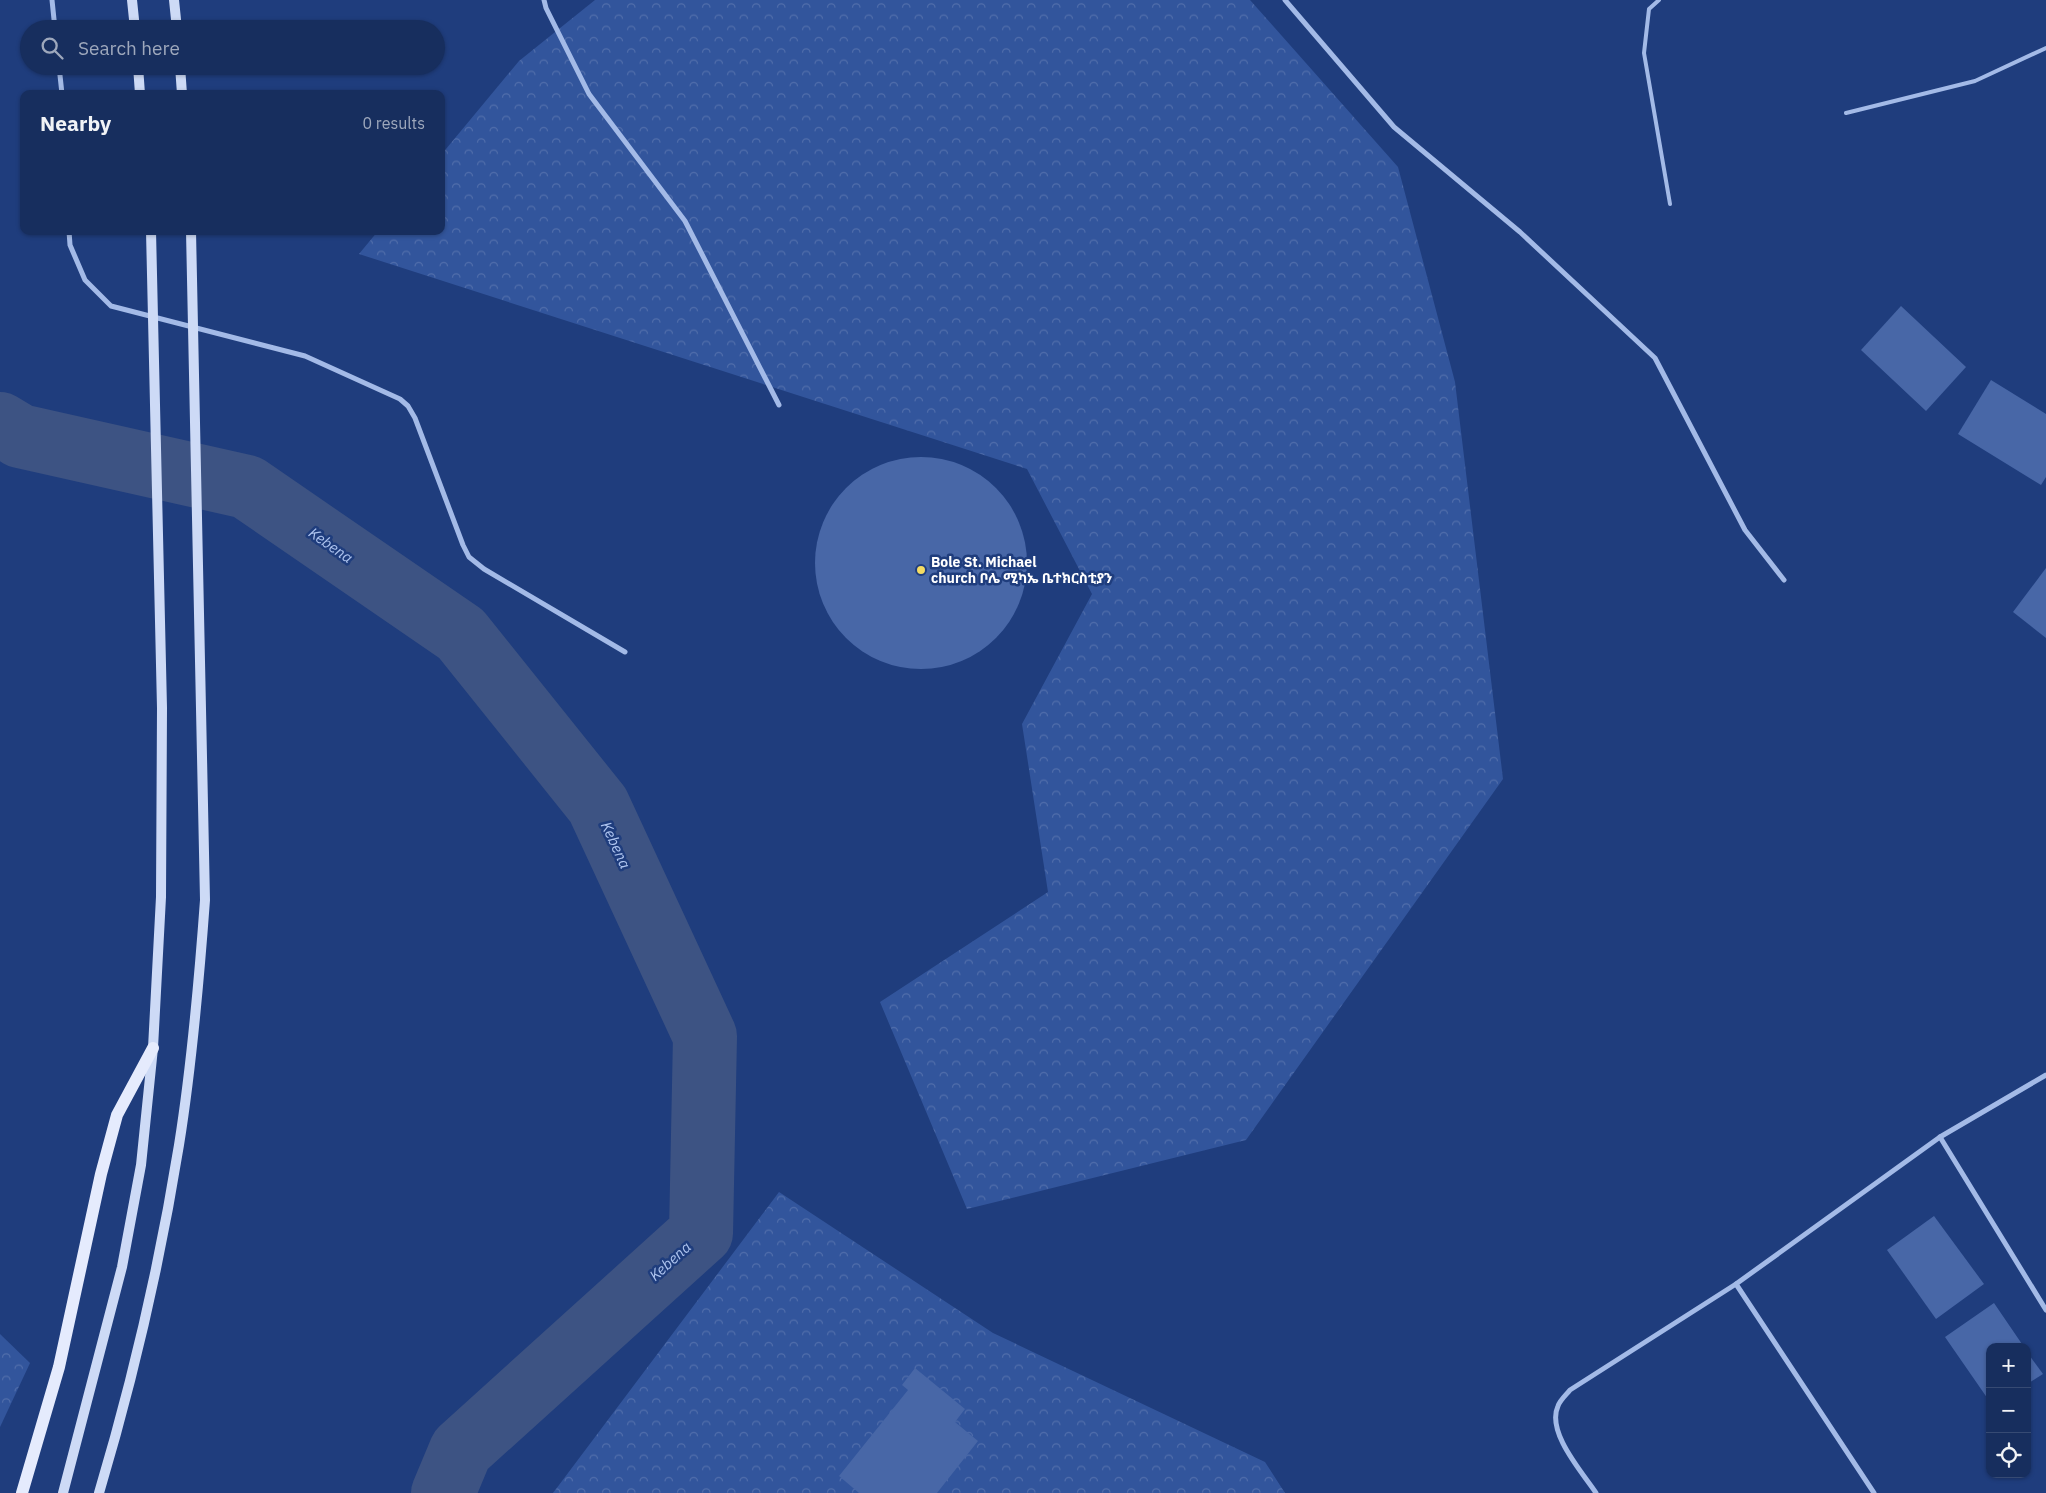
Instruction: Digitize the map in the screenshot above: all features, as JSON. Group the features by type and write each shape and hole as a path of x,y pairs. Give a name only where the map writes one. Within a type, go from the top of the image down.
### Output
{"main road":[{"path":"132,0 134,20"},
{"path":"174,0 176,20"},
{"path":"139,75 140,90"},
{"path":"181,75 182,90"},
{"path":"63,1493 122,1267 141,1164 153,1048 161,897 162,708 151,235"},
{"path":"99,1493 120,1424 152,1290 179,1145 197,1007 205,900 192,235"},
{"path":"22,1493 59,1367 101,1174 118,1115 153,1048"}],"street":[{"path":"52,0 54,20"},
{"path":"544,0 546,8 589,94 685,221 779,405"},
{"path":"1285,0 1394,127 1520,232 1655,358 1745,530 1784,580"},
{"path":"60,75 62,90"},
{"path":"69,235 70,245 85,280 111,306 305,356 400,399 408,406 416,418 462,545 469,557 484,569 625,652"},
{"path":"1596,1493 1559,1438 1555,1420 1558,1406 1570,1390 1736,1284 1940,1137 2046,1075"},
{"path":"1940,1137 2046,1310"},
{"path":"1736,1284 1874,1493"}],"lane":[{"path":"1659,0 1649,9 1644,53 1670,204"},
{"path":"1846,113 1974,81 2046,48"}],"green space":[{"path":"595,0 1250,0 1398,167 1455,382 1503,779 1246,1140 967,1209 880,1002 1048,892 1022,724 1092,594 1027,469 359,254 375,235 445,235 445,150 519,61"},
{"path":"779,1192 993,1333 1265,1462 1285,1493 553,1493"},
{"path":"0,1334 30,1363 0,1427"}],"building":[{"path":"1901,306 1966,367 1926,411 1861,350"},
{"path":"1991,380 2046,414 2046,477 2041,485 1958,434"},
{"name":"Bole St. Michael church ቦሌ ሚካኤ ቤተክርስቲያን","path":"921,457 942,459 962,465 980,475 996,488 1009,504 1019,522 1025,542 1027,563 1025,584 1019,604 1009,622 996,638 980,651 962,661 942,667 921,669 900,667 880,661 862,651 846,638 833,622 823,604 817,584 815,563 817,542 823,522 833,504 846,488 862,475 880,465 900,459"},
{"path":"2046,568 2046,638 2013,612"},
{"path":"1934,1216 1984,1284 1936,1319 1887,1250"},
{"path":"1994,1303 2021,1343 1986,1343 1986,1396 1945,1337"},
{"path":"2031,1358 2043,1374 2031,1382"},
{"path":"915,1368 965,1409 955,1422 978,1441 937,1493 859,1493 839,1476 908,1390 902,1385"}],"waterway":[{"name":"Kebena","path":"0,424 20,436 247,487 461,634 598,805 705,1036 701,1233 461,1450 443,1493"}],"place":[{"name":"Bole St. Michael church ቦሌ ሚካኤ ቤተክርስቲያን","path":"921,570"}]}
